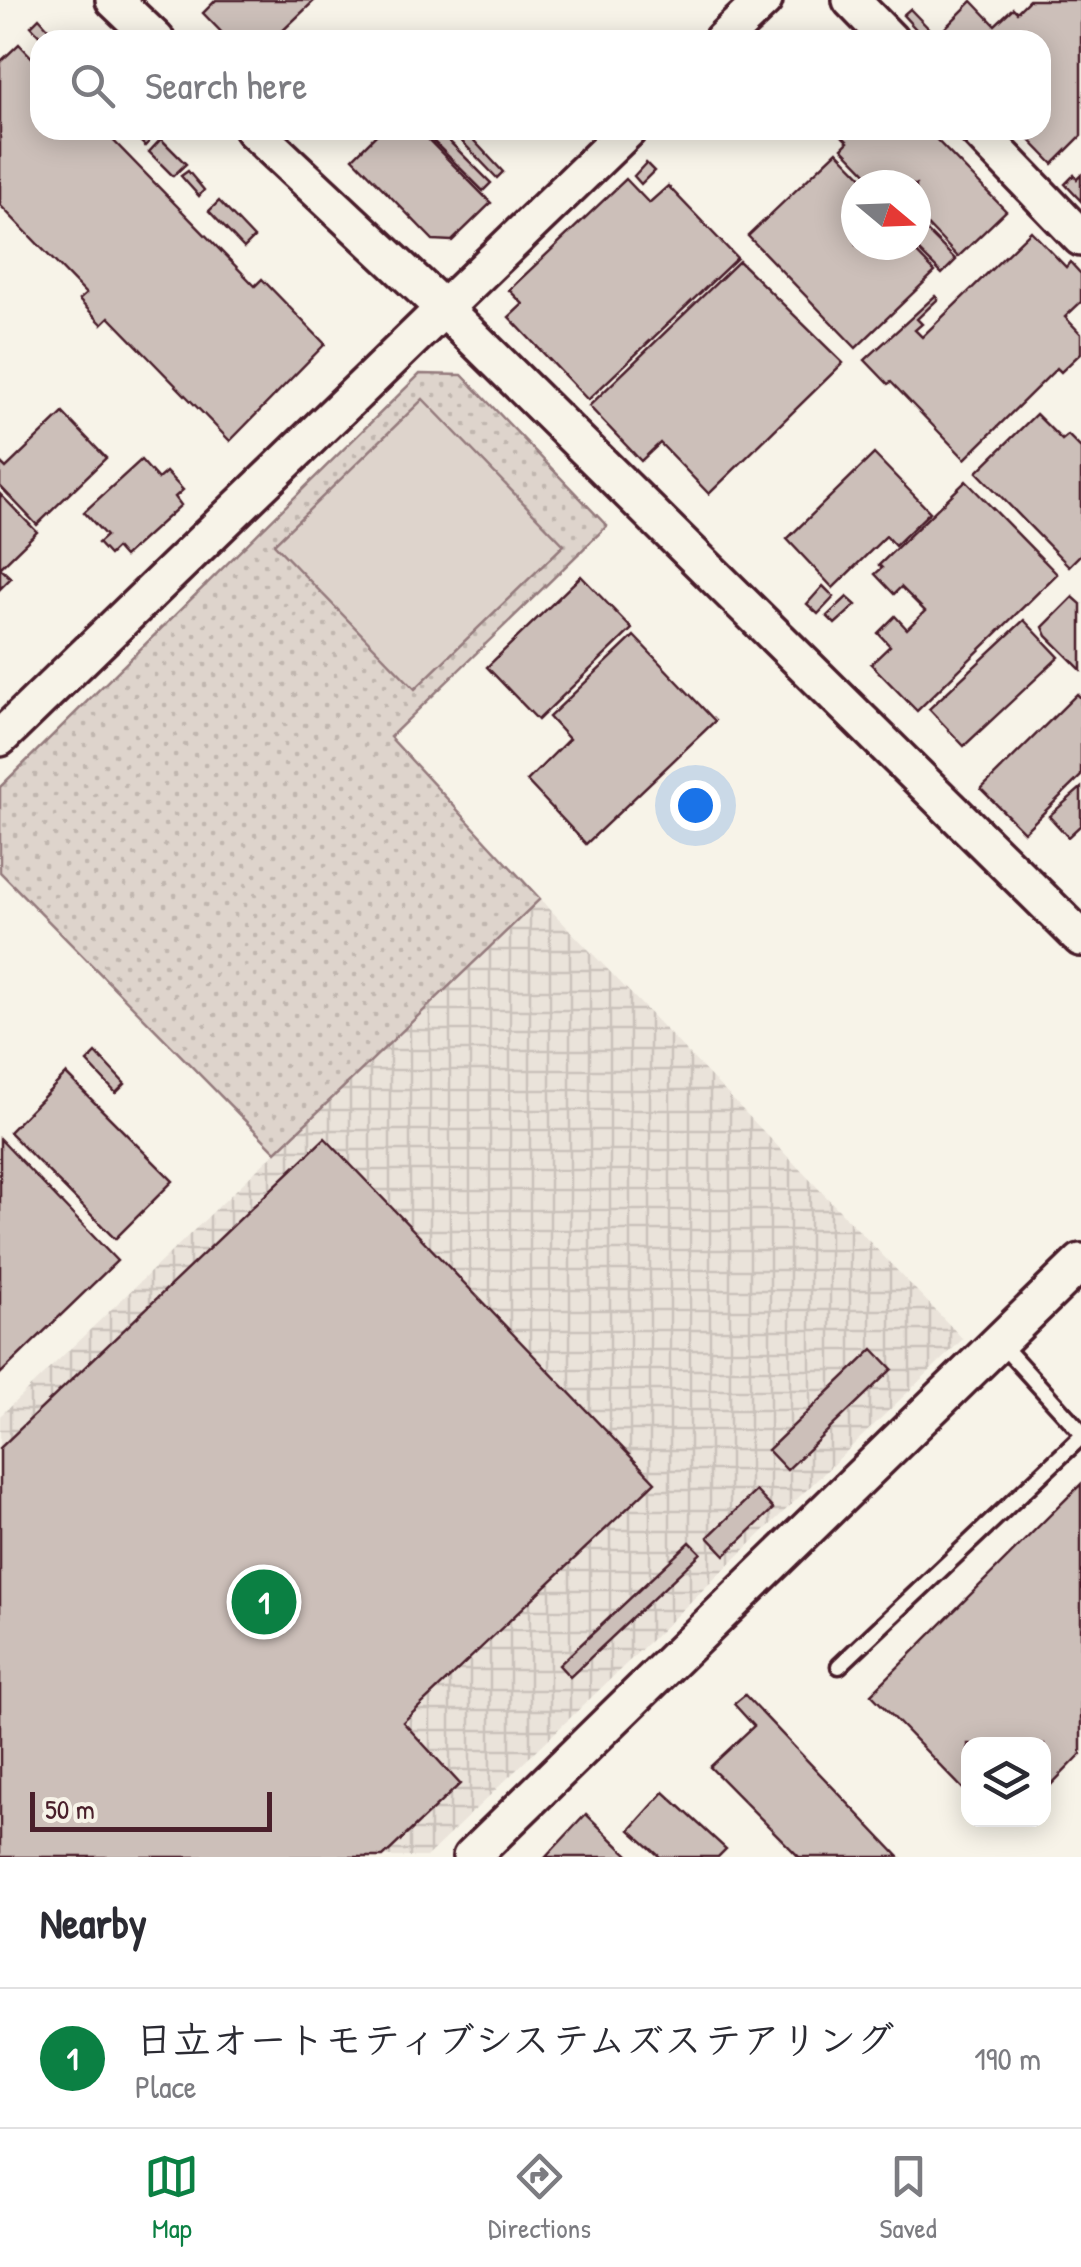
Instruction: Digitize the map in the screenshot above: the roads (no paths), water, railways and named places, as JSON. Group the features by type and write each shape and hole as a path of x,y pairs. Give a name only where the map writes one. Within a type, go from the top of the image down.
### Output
{"street":[{"path":"114,0 146,30"},
{"path":"732,30 764,0"},
{"path":"851,0 880,30"},
{"path":"264,140 442,308 1081,938"},
{"path":"0,738 618,140"},
{"path":"986,140 1081,238"},
{"path":"472,1857 1081,1262"}],"lane":[{"path":"839,1666 1081,1435 1000,1343"}],"place":[{"name":"日立オートモティブシステムズステアリング","path":"264,1602"}]}
